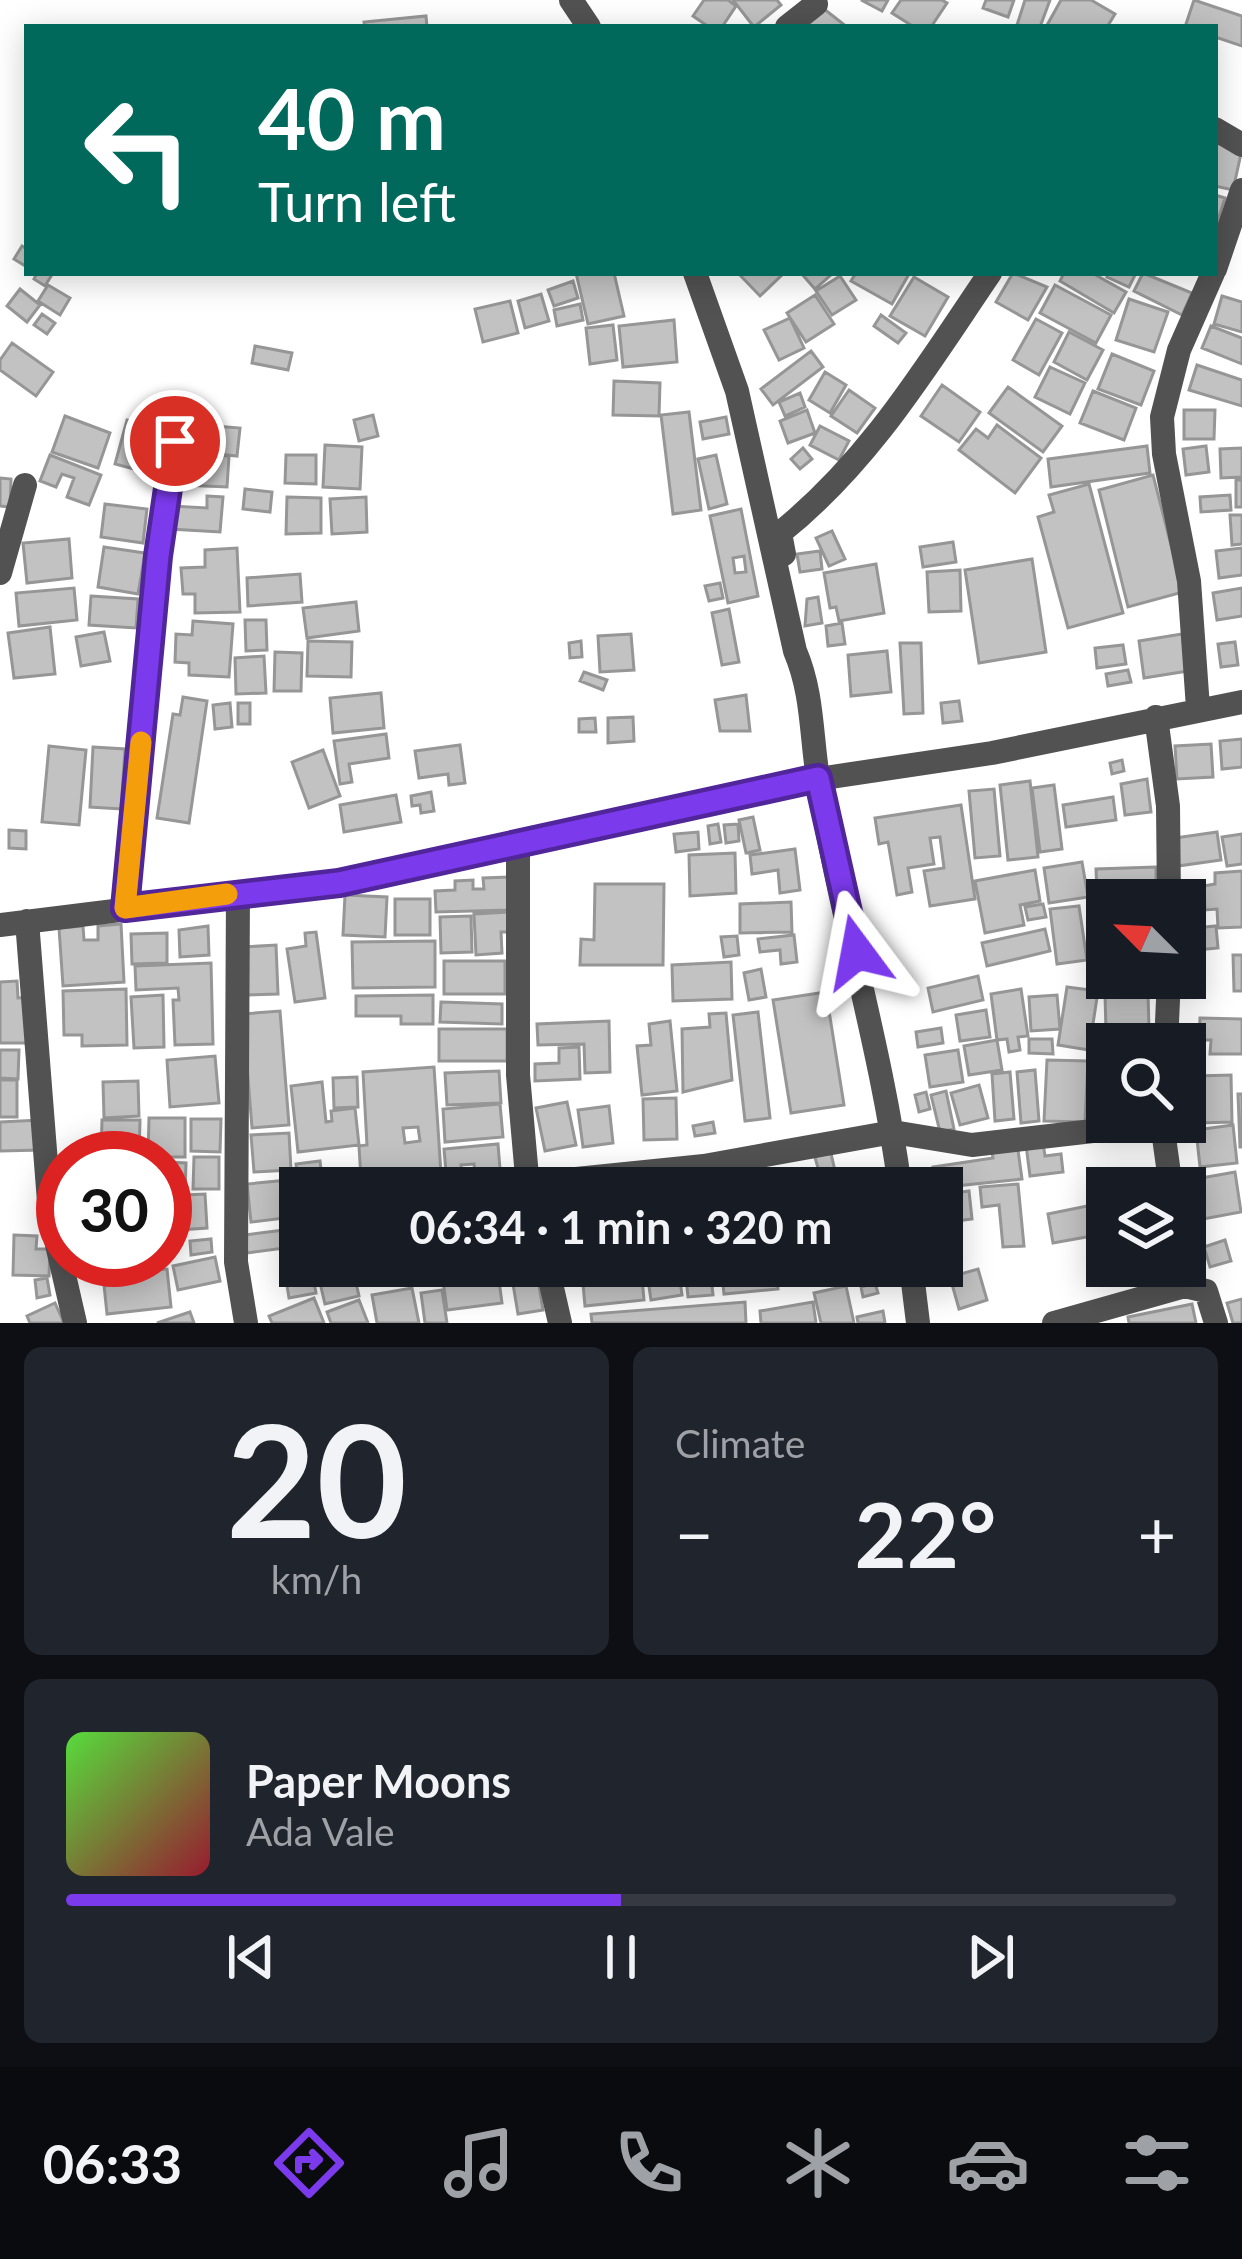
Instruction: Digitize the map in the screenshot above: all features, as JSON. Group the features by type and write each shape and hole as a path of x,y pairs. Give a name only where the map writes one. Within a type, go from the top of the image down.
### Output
{"street":[{"path":"791,24 816,4"},
{"path":"1218,259 1242,190"},
{"path":"696,276 737,391 795,652 806,678 818,778 897,1167"},
{"path":"784,593 780,533 819,502 896,416 988,276"},
{"path":"1198,708 1189,581 1162,416 1179,350 1212,276"},
{"path":"125,908 158,556 181,403"},
{"path":"0,573 25,485"},
{"path":"0,925 339,883 765,794 818,778 992,753 1242,702"},
{"path":"1156,717 1168,806 1169,879"},
{"path":"518,842 518,1075 526,1167"},
{"path":"238,893 236,1262 246,1323"},
{"path":"27,921 50,1214 75,1323"},
{"path":"695,1167 893,1132 972,1144 1086,1131"},
{"path":"552,1287 560,1323"},
{"path":"913,1287 918,1323"},
{"path":"1054,1323 1154,1287"},
{"path":"1200,1287 1206,1291 1216,1323"}],"building":[{"path":"704,0 728,0 736,6 724,24 705,24 693,16"},
{"path":"733,0 777,0 781,5 758,24 752,24"},
{"path":"861,0 888,0 882,11"},
{"path":"901,0 947,3 933,24 909,24 892,13"},
{"path":"986,0 1014,0 1008,17 983,8"},
{"path":"1025,0 1050,0 1041,24 1017,24"},
{"path":"1061,0 1091,0 1115,14 1109,24 1048,24"},
{"path":"1194,0 1242,16 1242,46 1218,38 1218,24 1186,24"},
{"path":"819,5 843,24 804,24"},
{"path":"426,16 427,24 364,24"},
{"path":"1218,144 1242,149 1233,190 1218,187"},
{"path":"22,246 24,247 24,265 14,259"},
{"path":"36,276 51,276 45,286"},
{"path":"577,276 615,276 624,316 588,324"},
{"path":"741,276 781,276 760,296"},
{"path":"804,276 830,276 815,289"},
{"path":"840,276 856,300 832,315 816,291"},
{"path":"854,276 908,276 892,304 851,281"},
{"path":"1011,276 1047,287 1028,320 996,302"},
{"path":"1062,276 1097,276 1126,292 1114,313 1060,281"},
{"path":"1108,276 1134,276 1129,287"},
{"path":"1142,276 1150,276 1192,293 1182,315 1134,291"},
{"path":"914,277 948,297 925,336 890,316"},
{"path":"573,281 578,298 554,306 548,290"},
{"path":"48,285 70,298 60,315 38,301"},
{"path":"1055,285 1111,315 1096,343 1040,313"},
{"path":"20,289 40,305 27,322 7,306"},
{"path":"541,294 549,321 525,328 518,301"},
{"path":"815,295 834,324 806,342 787,313"},
{"path":"1222,296 1242,302 1242,332 1214,324"},
{"path":"1129,299 1168,312 1154,352 1116,340"},
{"path":"510,301 518,333 483,342 475,309"},
{"path":"580,304 583,320 557,326 554,310"},
{"path":"42,314 55,323 47,334 34,325"},
{"path":"881,315 906,333 898,343 874,326"},
{"path":"790,318 804,348 779,360 764,330"},
{"path":"1036,319 1062,333 1039,375 1013,360"},
{"path":"674,320 677,362 623,367 619,326"},
{"path":"613,325 617,360 590,364 586,328"},
{"path":"1211,326 1242,338 1242,364 1202,348"},
{"path":"1069,332 1103,350 1087,380 1054,362"},
{"path":"12,343 53,372 36,396 0,370 0,360"},
{"path":"255,346 292,353 288,370 252,363"},
{"path":"811,351 823,367 773,405 761,389"},
{"path":"1112,354 1154,371 1141,405 1098,389"},
{"path":"1197,365 1242,380 1242,406 1189,390"},
{"path":"1050,367 1085,383 1070,414 1035,397"},
{"path":"825,372 846,385 830,413 809,400"},
{"path":"614,381 660,383 659,416 613,415"},
{"path":"942,385 980,412 959,442 921,416"},
{"path":"1008,387 1062,426 1043,452 989,413"},
{"path":"849,390 875,408 857,433 831,416"},
{"path":"1093,391 1136,408 1124,440 1080,423"},
{"path":"800,393 805,407 785,416 779,402"},
{"path":"807,410 815,433 788,443 780,421"},
{"path":"1184,410 1215,410 1214,439 1184,439"},
{"path":"689,412 701,510 673,514 661,415"},
{"path":"373,415 378,436 359,441 354,420"},
{"path":"65,416 110,433 98,468 52,452"},
{"path":"726,417 729,434 703,439 700,422"},
{"path":"127,420 173,432 160,476 115,464"},
{"path":"203,425 240,428 237,456 189,451 191,431 202,432"},
{"path":"997,425 1041,458 1015,493 959,450 976,429 988,438"},
{"path":"820,426 849,441 839,460 810,445"},
{"path":"325,445 362,447 360,489 323,487"},
{"path":"1147,446 1150,473 1051,487 1048,459"},
{"path":"1206,446 1209,472 1186,475 1183,449"},
{"path":"803,448 812,459 800,469 791,459"},
{"path":"1242,448 1242,477 1221,478 1220,449"},
{"path":"183,454 229,456 227,487 182,485"},
{"path":"50,455 101,475 89,505 67,497 74,478 62,474 56,487 40,481"},
{"path":"286,455 316,455 316,484 285,483"},
{"path":"716,455 727,504 709,509 698,459"},
{"path":"1153,475 1183,592 1128,607 1099,490"},
{"path":"0,478 11,479 10,507 0,506"},
{"path":"1236,480 1242,480 1242,507 1236,507"},
{"path":"1089,484 1123,613 1068,628 1038,517 1054,512 1049,495"},
{"path":"245,489 272,492 270,512 243,509"},
{"path":"1230,495 1231,510 1201,512 1200,497"},
{"path":"207,496 223,497 220,532 170,529 172,506 207,508"},
{"path":"287,497 321,498 321,533 286,534"},
{"path":"366,497 367,532 332,534 330,499"},
{"path":"105,504 147,509 143,543 101,537"},
{"path":"741,509 758,596 728,603 710,516","holes":["744,556 746,572 735,573 733,558"]},
{"path":"1230,515 1242,515 1242,544 1232,545"},
{"path":"832,531 845,559 829,566 816,538"},
{"path":"69,539 72,578 27,583 23,543"},
{"path":"953,542 956,562 923,567 920,547"},
{"path":"104,547 145,553 138,594 98,587"},
{"path":"237,548 240,612 195,613 195,594 183,594 181,568 205,567 205,550"},
{"path":"1242,548 1242,575 1219,578 1216,551"},
{"path":"820,551 822,569 800,572 797,554"},
{"path":"1032,559 1046,652 979,663 965,570"},
{"path":"876,564 884,613 839,621 836,607 830,608 824,573"},
{"path":"960,570 961,611 929,612 927,572"},
{"path":"300,574 302,602 248,606 247,578"},
{"path":"720,583 723,598 709,601 705,586"},
{"path":"74,588 77,620 19,626 16,593"},
{"path":"1242,588 1242,616 1217,620 1213,593"},
{"path":"91,596 138,599 136,628 89,625"},
{"path":"818,597 822,623 805,626 807,599"},
{"path":"356,602 359,631 307,638 303,608"},
{"path":"729,609 739,662 722,665 712,613"},
{"path":"245,620 266,620 267,650 246,651"},
{"path":"193,621 233,624 229,677 189,675 189,663 175,662 176,634 192,635"},
{"path":"842,623 845,644 828,646 826,626"},
{"path":"50,627 55,674 14,678 8,633"},
{"path":"104,632 110,661 81,666 76,637"},
{"path":"631,634 634,670 600,672 598,636"},
{"path":"1182,634 1188,671 1144,678 1139,641"},
{"path":"308,641 352,642 351,677 307,676"},
{"path":"581,641 582,657 570,658 569,643"},
{"path":"1235,642 1238,665 1221,667 1218,644"},
{"path":"900,643 921,643 923,713 904,714"},
{"path":"1123,645 1126,664 1097,668 1095,648"},
{"path":"887,651 891,692 851,696 848,655"},
{"path":"275,652 302,653 301,691 274,691"},
{"path":"264,656 266,693 236,694 235,658"},
{"path":"1128,670 1131,682 1108,686 1106,674"},
{"path":"584,672 607,680 603,690 580,681"},
{"path":"381,693 384,728 333,733 330,698"},
{"path":"746,695 750,731 720,731 715,700"},
{"path":"183,697 207,701 189,823 157,818 173,714 180,715"},
{"path":"959,701 962,721 943,723 941,703"},
{"path":"230,703 232,727 215,729 213,705"},
{"path":"238,703 250,703 250,724 238,724"},
{"path":"633,717 634,741 608,743 608,718"},
{"path":"595,718 596,732 579,732 579,719"},
{"path":"386,734 389,758 349,764 352,782 340,784 334,741"},
{"path":"1242,739 1242,767 1222,769 1220,741"},
{"path":"1211,744 1213,777 1177,779 1175,746"},
{"path":"460,745 465,783 449,785 448,774 419,778 415,751"},
{"path":"49,746 86,750 79,825 42,822"},
{"path":"93,747 125,749 121,809 90,807"},
{"path":"323,750 340,796 309,808 292,762"},
{"path":"1122,760 1124,771 1112,774 1110,763"},
{"path":"1147,779 1151,812 1125,815 1121,784"},
{"path":"1030,781 1038,857 1008,860 1000,785"},
{"path":"1054,785 1062,849 1040,852 1032,788"},
{"path":"994,789 1000,856 975,858 969,791"},
{"path":"431,792 434,811 421,813 420,805 412,806 411,796"},
{"path":"396,795 401,822 344,832 340,805"},
{"path":"1113,797 1116,820 1066,827 1063,805"},
{"path":"961,805 975,899 930,906 924,871 944,868 940,837 930,838 934,864 908,868 912,892 897,895 888,842 879,844 875,818"},
{"path":"753,817 760,850 746,853 739,820"},
{"path":"718,824 721,842 710,844 708,826"},
{"path":"738,824 739,841 726,843 724,825"},
{"path":"9,830 26,831 26,849 9,848"},
{"path":"698,832 699,849 676,852 674,834"},
{"path":"1217,832 1221,860 1178,866 1175,838"},
{"path":"1242,834 1242,864 1227,866 1222,837"},
{"path":"795,849 800,890 780,893 778,870 752,874 750,855"},
{"path":"735,853 736,893 690,896 689,855"},
{"path":"1082,862 1086,897 1049,903 1044,868"},
{"path":"1156,867 1156,879 1096,879 1096,869"},
{"path":"1035,870 1040,901 1020,905 1024,925 985,933 975,881"},
{"path":"1242,871 1242,927 1218,928 1217,909 1206,910 1206,886 1215,884 1215,873"},
{"path":"511,877 513,910 436,912 435,891 455,890 455,881 473,880 473,889 484,889 483,878"},
{"path":"595,884 664,884 663,965 580,965 581,939 594,940"},
{"path":"345,895 387,897 385,937 343,935"},
{"path":"395,899 430,899 430,935 395,935"},
{"path":"791,902 792,932 740,933 740,904"},
{"path":"1043,904 1046,917 1028,920 1025,907"},
{"path":"1079,906 1086,960 1057,964 1050,909"},
{"path":"510,912 511,932 501,932 502,953 476,955 474,914"},
{"path":"471,916 472,952 441,953 440,917"},
{"path":"121,924 124,982 63,986 59,928 83,926 84,940 98,940 98,926"},
{"path":"208,926 209,955 180,957 179,930"},
{"path":"1216,926 1218,948 1206,949 1206,927"},
{"path":"1045,929 1050,951 987,966 982,943"},
{"path":"316,932 325,998 295,1002 287,949 306,946 305,933"},
{"path":"167,933 167,963 132,964 131,934"},
{"path":"794,935 797,962 781,964 780,950 760,952 758,939"},
{"path":"737,936 739,955 724,957 721,937"},
{"path":"435,941 435,987 353,988 352,942"},
{"path":"276,945 278,994 246,995 244,947"},
{"path":"1233,955 1242,955 1242,991 1234,991"},
{"path":"444,961 505,961 505,994 444,994"},
{"path":"731,962 732,999 673,1001 672,965"},
{"path":"211,963 213,1044 175,1045 173,1000 179,1000 178,988 136,990 135,966"},
{"path":"761,969 766,997 749,1000 744,973"},
{"path":"978,976 983,1000 933,1012 928,988"},
{"path":"17,981 18,998 32,997 33,1043 0,1043 0,982"},
{"path":"1067,987 1086,989 1086,999 1097,999 1093,1023 1086,1023 1086,1050 1058,1045"},
{"path":"126,989 127,1045 82,1046 82,1035 64,1035 63,991"},
{"path":"1021,989 1028,1036 1018,1037 1020,1050 1009,1052 1007,1039 997,1040 991,994"},
{"path":"826,992 844,1105 791,1113 773,1000"},
{"path":"163,995 164,1047 134,1048 131,997"},
{"path":"433,995 433,1024 401,1024 401,1016 356,1016 356,996"},
{"path":"1057,995 1060,1029 1031,1031 1029,997"},
{"path":"1105,999 1148,999 1149,1023 1106,1023"},
{"path":"441,1002 502,1004 502,1024 440,1022"},
{"path":"986,1010 990,1037 960,1041 956,1015"},
{"path":"280,1011 289,1125 252,1128 243,1014"},
{"path":"758,1012 770,1118 745,1121 733,1015"},
{"path":"726,1013 732,1080 683,1092 682,1029 710,1027 709,1014"},
{"path":"1200,1018 1242,1019 1242,1054 1210,1054 1206,1023 1200,1023"},
{"path":"609,1021 610,1072 585,1073 584,1044 538,1045 537,1024"},
{"path":"670,1021 677,1091 642,1095 637,1046 651,1045 649,1024"},
{"path":"941,1028 943,1043 918,1047 916,1032"},
{"path":"439,1029 507,1029 507,1061 439,1061"},
{"path":"1029,1039 1052,1039 1053,1054 1029,1053"},
{"path":"997,1040 1002,1070 969,1075 964,1046"},
{"path":"579,1047 580,1079 535,1081 535,1064 559,1063 559,1048"},
{"path":"0,1050 19,1050 18,1079 0,1078"},
{"path":"958,1050 963,1082 930,1087 925,1055"},
{"path":"215,1056 219,1103 170,1107 167,1060"},
{"path":"1047,1060 1086,1061 1085,1122 1044,1121"},
{"path":"434,1067 441,1167 360,1167 359,1146 367,1145 363,1072","holes":["418,1127 420,1141 405,1143 403,1128"]},
{"path":"1035,1070 1039,1121 1021,1123 1017,1072"},
{"path":"499,1071 501,1103 447,1105 445,1073"},
{"path":"1010,1072 1014,1119 995,1121 992,1074"},
{"path":"1231,1075 1232,1122 1206,1123 1206,1076"},
{"path":"357,1077 358,1107 334,1108 333,1078"},
{"path":"0,1080 17,1080 17,1117 0,1117"},
{"path":"138,1081 139,1116 104,1118 103,1082"},
{"path":"322,1082 326,1122 332,1121 331,1111 355,1108 359,1145 298,1152 291,1086"},
{"path":"979,1085 988,1118 960,1125 951,1093"},
{"path":"946,1091 954,1129 940,1132 931,1095"},
{"path":"926,1092 930,1109 919,1112 915,1095"},
{"path":"1238,1094 1242,1094 1242,1147 1240,1147"},
{"path":"676,1098 677,1139 644,1140 643,1099"},
{"path":"567,1102 576,1145 545,1151 536,1108"},
{"path":"500,1104 503,1137 445,1142 443,1109"},
{"path":"609,1106 613,1143 583,1147 578,1110"},
{"path":"149,1118 185,1118 185,1131 149,1131"},
{"path":"191,1119 221,1119 220,1152 192,1151"},
{"path":"40,1120 36,1150 0,1151 0,1122"},
{"path":"102,1120 140,1120 140,1131 102,1131"},
{"path":"713,1122 715,1133 695,1136 693,1126"},
{"path":"1233,1125 1237,1163 1200,1167 1197,1143 1206,1143 1206,1129"},
{"path":"289,1133 291,1167 254,1172 251,1135"},
{"path":"1017,1143 1022,1179 963,1185 963,1167 933,1167 993,1158 991,1147"},
{"path":"1043,1143 1045,1156 1061,1154 1063,1172 1030,1176 1026,1145"},
{"path":"498,1144 500,1167 446,1167 444,1149"},
{"path":"830,1149 834,1167 818,1167 814,1154"},
{"path":"194,1157 219,1157 219,1189 193,1189"},
{"path":"320,1161 321,1167 296,1167"},
{"path":"1235,1172 1241,1212 1206,1218 1206,1177"},
{"path":"279,1181 279,1219 251,1222 247,1184"},
{"path":"1018,1184 1024,1246 1003,1247 999,1205 982,1207 980,1187"},
{"path":"969,1191 972,1219 963,1220 963,1192"},
{"path":"205,1194 207,1228 192,1229 192,1195"},
{"path":"1086,1206 1086,1237 1053,1243 1048,1214"},
{"path":"279,1231 279,1249 247,1253 245,1235"},
{"path":"14,1235 36,1236 36,1276 13,1275"},
{"path":"211,1239 212,1252 192,1255 192,1241"},
{"path":"1225,1240 1231,1261 1210,1267 1206,1246"},
{"path":"215,1257 220,1281 192,1287 192,1262"},
{"path":"978,1269 987,1300 959,1309 953,1287 963,1287 963,1273"},
{"path":"35,1280 36,1287 49,1287 50,1295 37,1298"},
{"path":"104,1287 169,1287 171,1307 107,1314"},
{"path":"287,1287 315,1287 316,1293 289,1298"},
{"path":"321,1287 357,1287 359,1296 325,1304"},
{"path":"444,1287 500,1287 502,1303 447,1310"},
{"path":"514,1287 539,1287 543,1310 518,1314"},
{"path":"583,1287 643,1287 644,1300 585,1306"},
{"path":"649,1287 681,1287 682,1295 651,1300"},
{"path":"687,1287 712,1287 713,1295 688,1297"},
{"path":"723,1287 778,1289 724,1294"},
{"path":"846,1287 854,1323 821,1323 814,1293"},
{"path":"861,1287 876,1287 878,1293 863,1297"},
{"path":"412,1288 419,1323 377,1323 372,1295"},
{"path":"442,1290 447,1323 425,1323 421,1293"},
{"path":"314,1298 324,1323 272,1323 269,1316"},
{"path":"1242,1299 1242,1323 1233,1323 1227,1303"},
{"path":"359,1300 368,1323 331,1323 327,1312"},
{"path":"745,1302 746,1323 592,1323 591,1314"},
{"path":"813,1302 816,1323 761,1323 760,1311"},
{"path":"55,1303 64,1323 30,1323 27,1316"},
{"path":"1192,1304 1196,1323 1129,1323 1128,1317"},
{"path":"883,1311 885,1323 858,1323 857,1317"},
{"path":"190,1312 194,1323 157,1323"}],"slow traffic":[{"path":"141,742 125,908 227,894"}],"route":[{"path":"175,441 158,556 125,908 339,883 765,794 818,778 857,952"}]}
